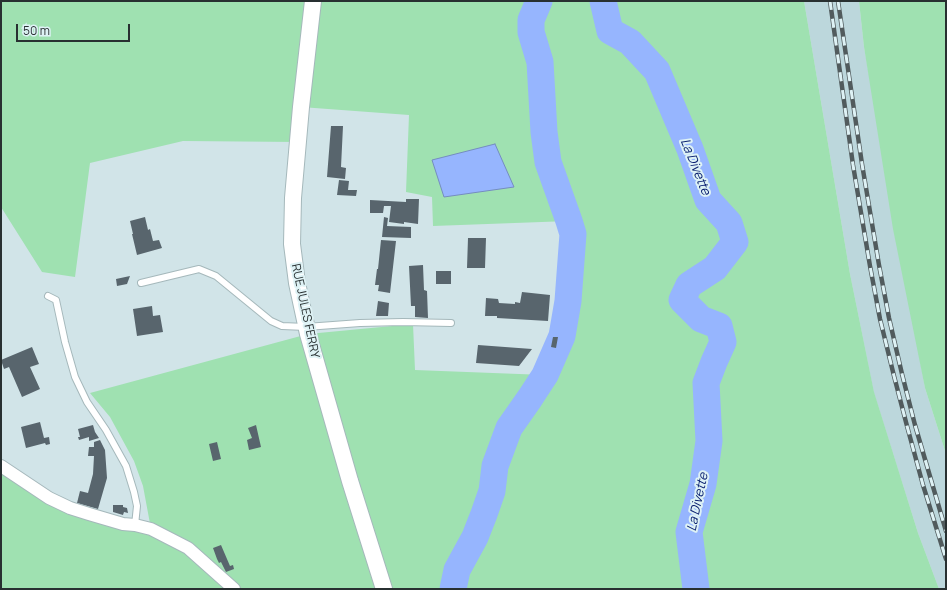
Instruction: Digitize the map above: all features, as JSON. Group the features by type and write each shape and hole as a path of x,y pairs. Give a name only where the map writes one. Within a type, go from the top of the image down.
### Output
{"main road":[{"name":"RUE JULES FERRY","path":"314,1 301,107 293,198 292,244 297,283 306,327 350,481 384,589"}],"street":[{"path":"1,466 49,498 70,508 122,524 135,525 151,529 188,548 234,589"}],"lane":[{"path":"141,282 199,269 216,276 271,321 282,326 306,327 360,323 403,322 451,323"},
{"path":"48,296 56,300 65,342 75,377 87,402 106,430 126,466 137,506 135,525"}],"shaded area":[{"path":"804,1 859,1 864,47 925,388 946,454 946,589 939,589 918,533 874,393 850,274"}],"green space":[{"path":"1,1 804,1 850,274 874,392 918,533 939,589 1,589 1,466 49,498 151,529 143,486 134,461 110,417 90,393 308,334 413,324 415,370 545,375 562,336 568,301 573,234 569,221 433,226 432,197 406,192 409,115 301,107 298,142 183,141 90,163 75,277 42,272 1,207"},
{"path":"859,1 946,1 946,454 925,388 893,229 864,47"}],"water":[{"path":"495,144 514,187 444,197 432,160"}],"building":[{"path":"331,126 343,126 341,167 346,168 345,179 327,177"},
{"path":"339,180 349,181 348,190 357,190 356,196 337,195"},
{"path":"406,199 419,199 418,224 389,222 391,206 384,206 383,213 370,213 370,200 406,202"},
{"path":"145,217 148,230 150,229 153,241 159,240 162,248 137,255 130,221"},
{"path":"384,217 388,218 387,226 411,227 411,238 382,237"},
{"path":"468,238 486,238 485,268 467,268"},
{"path":"381,240 396,241 390,293 378,291 379,285 375,285"},
{"path":"423,265 424,290 427,291 428,318 415,317 415,306 411,306 409,266"},
{"path":"436,271 451,271 451,284 436,284"},
{"path":"130,276 127,284 117,286 116,279"},
{"path":"522,292 550,295 548,321 485,316 486,298 498,299 499,303 515,304 515,302 520,303"},
{"path":"378,301 389,303 388,316 376,316"},
{"path":"152,306 153,316 160,315 163,332 137,336 133,309"},
{"path":"553,337 558,337 556,348 551,347"},
{"path":"478,345 532,349 519,366 476,363"},
{"path":"32,347 39,364 30,367 40,389 22,397 9,367 4,369 1,360"},
{"path":"40,422 44,438 49,437 50,444 46,445 45,443 26,448 21,427"},
{"path":"93,425 99,438 89,441 89,437 79,440 78,437 80,437 78,429"},
{"path":"256,425 261,447 249,450 247,440 252,438 248,428"},
{"path":"100,440 105,450 107,478 98,509 77,503 80,491 88,493 93,474 94,456 88,456 89,447 94,447 94,442"},
{"path":"217,442 221,459 213,461 209,444"},
{"path":"113,505 123,505 123,507 127,508 128,513 124,512 123,515 113,512"},
{"path":"221,545 230,566 233,565 234,569 226,572 221,562 219,563 213,548"}],"waterway":[{"name":"La Divette","path":"453,589 457,570 475,537 484,514 492,491 495,466 509,428 545,375 562,336 568,301 573,234 548,162 544,132 540,62 531,32 531,20 539,1"},
{"name":"La Divette","path":"603,1 610,31 630,42 657,71 690,149 708,200 729,223 735,242 715,268 689,285 682,300 701,319 719,326 723,342 706,383 709,441 703,484 689,532 696,589"}],"railway":[{"path":"830,1 853,165 880,319 923,485 946,559"},
{"path":"838,1 862,164 889,318 915,425 946,531"}]}
